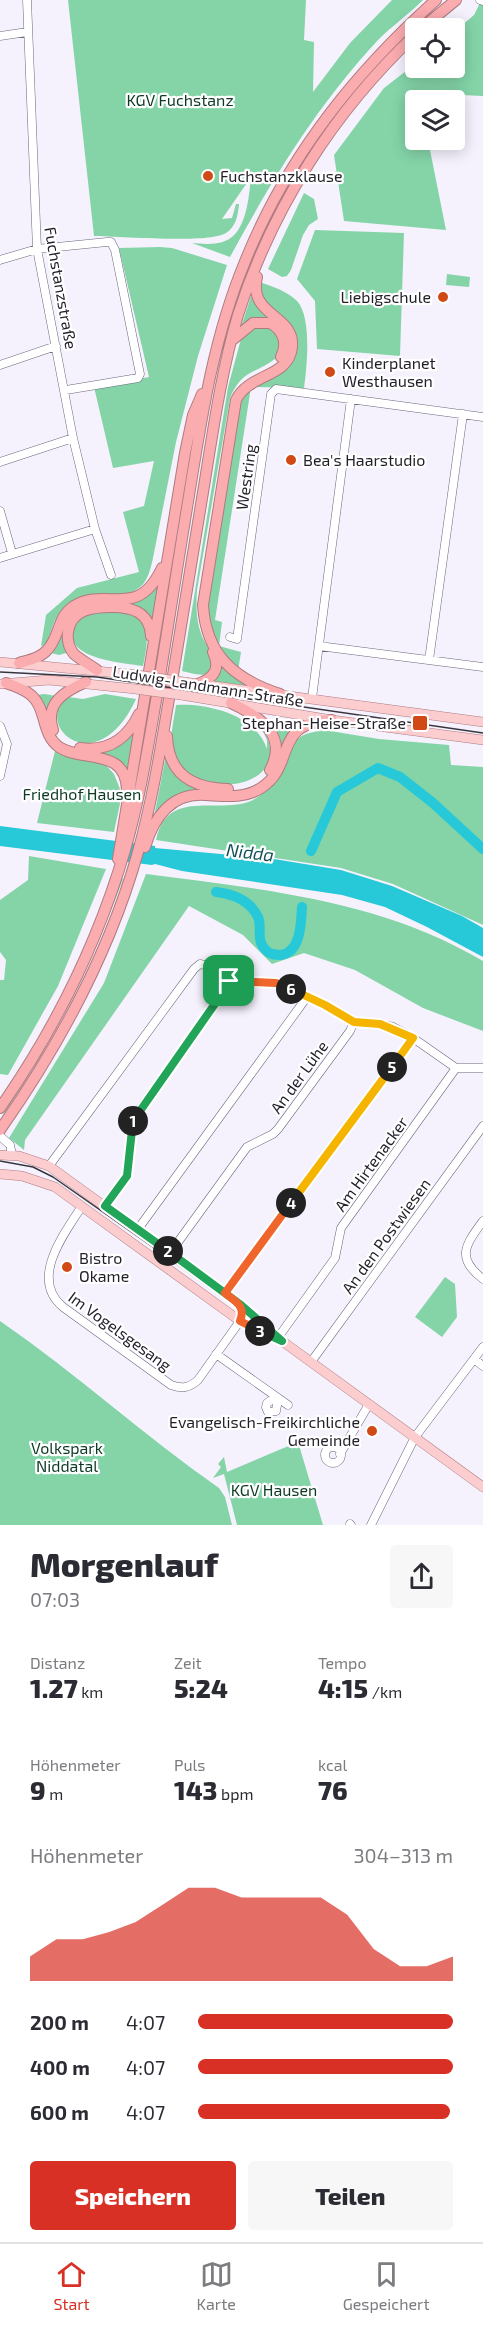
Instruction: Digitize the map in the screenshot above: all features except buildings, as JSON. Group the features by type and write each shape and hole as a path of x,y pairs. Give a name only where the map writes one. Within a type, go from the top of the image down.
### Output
{"highway":[{"path":"0,1108 36,1051 68,993 90,948 117,878 127,826 145,766 208,383 222,327 243,265 263,220 289,173 318,128 387,46 436,0"},
{"path":"434,18 456,0"},
{"path":"1,1131 68,1020 101,951 130,879 140,862 148,829 220,386 246,293 264,247 297,183 339,119 375,76 405,45"},
{"path":"264,247 256,282 256,294 262,307 287,328 291,337 292,349 288,359 280,368 250,383 236,400 203,605 205,624 211,640 227,665 251,683 280,694"},
{"path":"198,684 210,678 218,665 202,624 201,596 231,406 235,393 242,383 250,376 277,362 285,347 280,330 264,322 248,326 231,341"},
{"path":"127,805 167,556 194,415 208,383"},
{"path":"19,663 39,656 49,648 61,620 76,605 88,601 124,600 137,597 147,590 156,580 167,556"},
{"path":"97,670 74,653 68,641 70,624 78,613 88,608 124,607 140,613 150,624 151,656"},
{"path":"86,682 62,694 52,708 51,722 54,731 67,744 95,749 115,743 131,729 143,706"},
{"path":"3,683 25,691 36,700 49,735 59,747 76,754 105,759 116,764 126,780 127,826"},
{"path":"167,712 169,753 179,773 203,786 232,790 254,784 262,779 273,763 275,746 271,732 257,716 231,703"},
{"path":"148,829 166,808 185,796 199,794 233,797 259,789 271,780 277,771 286,746 295,732 311,722 332,720"}],"main road":[{"name":"Ludwig-Landmann-Straße","path":"0,662 138,675 483,722"},
{"name":"Ludwig-Landmann-Straße","path":"3,683 49,680 86,682 332,720 483,740"},
{"path":"0,1155 16,1155 49,1166 225,1293 279,1339 483,1487"},
{"path":"0,1174 11,1164 16,1155"},
{"path":"0,1174 22,1176 48,1184 82,1206 240,1321 279,1339"},
{"path":"240,1321 243,1310 241,1305"}],"street":[{"name":"Fuchstanzstraße","path":"27,0 37,249 66,390 73,438 95,529 111,575"},
{"path":"0,36 27,32"},
{"path":"0,260 37,249 111,242 116,250 140,374 138,378 66,390"},
{"path":"0,365 56,346"},
{"name":"Westring","path":"230,638 237,639 271,394 276,389 351,399"},
{"path":"312,698 351,399 483,417"},
{"path":"429,660 463,414"},
{"path":"0,462 73,438"},
{"path":"0,511 12,553"},
{"path":"0,558 95,529"},
{"path":"319,646 483,667"},
{"path":"0,726 7,744 0,776"},
{"path":"49,1166 194,969 200,964 229,981 276,983 354,1022 380,1024 413,1038 456,1068 483,1068"},
{"path":"105,1206 127,1176 134,1117 229,981"},
{"path":"138,1229 307,997"},
{"name":"An der Lühe","path":"170,1253 247,1147 273,1134 278,1129 350,1031 354,1022"},
{"path":"225,1293 413,1038"},
{"name":"Am Hirtenacker","path":"279,1339 335,1258 341,1228 456,1068"},
{"name":"An den Postwiesen","path":"311,1362 483,1126"},
{"path":"1,1131 16,1155"},
{"name":"Im Vogelsgesang","path":"82,1206 51,1262 49,1285 57,1302 171,1385 180,1389 198,1380 240,1321"},
{"path":"483,1221 468,1241 465,1253 471,1269 483,1279"},
{"path":"371,1525 416,1437 483,1347"},
{"path":"216,1354 288,1405"},
{"path":"474,1359 483,1366"},
{"path":"340,1454 369,1404"}],"green space":[{"name":"KGV Fuchstanz","path":"68,0 306,0 304,40 314,42 313,92 350,43 392,0 423,0 378,40 315,117 279,171 230,257 192,243 217,243 232,237 246,213 251,177 222,219 232,218 236,204 239,204 234,224 226,233 183,239 94,236"},
{"path":"480,3 483,4 483,96 465,95 465,90 405,90 405,150 430,150 446,230 344,221 334,155 384,88 405,72 405,78 465,78 465,23 474,15"},
{"path":"304,193 314,199 318,219 309,225 303,235 291,270 287,276 282,277 268,269"},
{"path":"315,230 404,233 400,356 317,349 315,301 297,279"},
{"path":"119,248 172,248 227,265 198,356 176,442 150,570 143,584 131,592 112,596 91,596 72,601 58,615 47,644 41,646 46,615 77,588 139,572 123,512 144,506 154,461 113,468 94,387 149,377"},
{"path":"447,274 470,277 469,287 446,285"},
{"path":"259,282 289,294 302,308 307,330 306,368 304,388 251,387 272,378 288,367 296,352 297,342 292,327 262,301"},
{"path":"251,296 269,316 242,324"},
{"path":"271,326 282,341 276,358 240,381 230,398 197,590 199,625 203,639 211,652 214,668 212,672 202,675 182,671 228,387 242,335 248,329"},
{"path":"251,387 215,620 222,622 219,646 241,652 238,671 219,651 206,619 233,418 246,389"},
{"path":"158,583 152,623 142,610 128,604 99,604 74,614 67,624 65,637 70,652 59,655 51,653 65,621 76,609 91,603 136,600"},
{"path":"93,611 122,612 140,619 145,625 147,635 143,666 101,659 81,650 75,643 72,630 78,620"},
{"path":"219,663 249,685 248,687 208,682"},
{"path":"105,694 136,699 120,724 104,738 88,743 74,740 63,732 58,721 59,709 68,697 83,699"},
{"path":"35,695 56,696 47,712 48,727 56,739 69,747 85,751 103,750 120,742 135,727 128,775 115,761 70,749 55,740 48,728"},
{"path":"176,705 216,709 242,720 261,737 267,749 267,741 270,748 268,764 257,776 241,783 222,785 203,781 186,772 172,750"},
{"path":"269,724 295,729 286,743 277,766 260,786 245,793 231,795 192,793 179,797 166,806 153,822 166,755 177,775 194,786 214,791 234,791 253,786 268,776 277,762 278,745"},
{"path":"324,730 379,739 449,745 451,765 483,767 483,925 393,884 341,868 156,840 162,823 171,813 196,806 240,804 264,793 272,784 287,754 298,739 306,734"},
{"name":"Friedhof Hausen","path":"55,751 80,759 104,763 114,774 122,794 114,832 37,823"},
{"path":"29,856 106,869 58,986 8,1075 0,1074 0,980 4,980 6,960 0,952 0,900 28,880"},
{"path":"146,874 233,885 320,900 404,924 444,940 483,961 483,1031 423,1008 355,970 304,953 272,964 243,935 189,906 25,1140 24,1150 9,1138 104,983"},
{"path":"121,878 123,879 111,911 69,1003 0,1120 17,1090"},
{"path":"445,1277 455,1284 457,1317 442,1337 415,1317"},
{"name":"Volkspark Niddatal","path":"0,1321 219,1488 225,1497 232,1525 0,1525"},
{"name":"KGV Hausen","path":"298,1442 323,1525 237,1525 224,1474 213,1478 221,1467 218,1464 224,1457 227,1472"}],"water":[{"path":"0,826 155,846 155,848 274,859 341,870 392,886 462,916 483,928 483,957 385,907 342,895 182,871 155,864 0,846"}],"waterway":[{"path":"311,851 337,792 378,768 400,777 433,803 483,849"},
{"path":"216,892 235,896 255,911 259,921 261,943 268,952 276,955 288,953 296,943 299,936 302,907"}],"tram line":[{"path":"0,672 97,677 483,733"},
{"path":"0,1161 33,1167 53,1177 230,1301"}],"place":[{"name":"Fuchstanzklause","path":"208,176"},
{"name":"Liebigschule","path":"443,297"},
{"name":"Kinderplanet Westhausen","path":"330,372"},
{"name":"Bea's Haarstudio","path":"291,460"},
{"name":"Stephan-Heise-Straße","path":"420,723"},
{"name":"Bistro Okame","path":"67,1267"},
{"name":"Evangelisch-Freikirchliche Gemeinde","path":"372,1431"}],"route":[{"path":"229,981 134,1117 127,1176 105,1206 241,1305 282,1341 240,1321 243,1310 241,1305 225,1293 413,1038 380,1024 354,1022 325,1005 276,983 229,981"}],"water label":[{"name":"Nidda","path":"250,853"}]}
